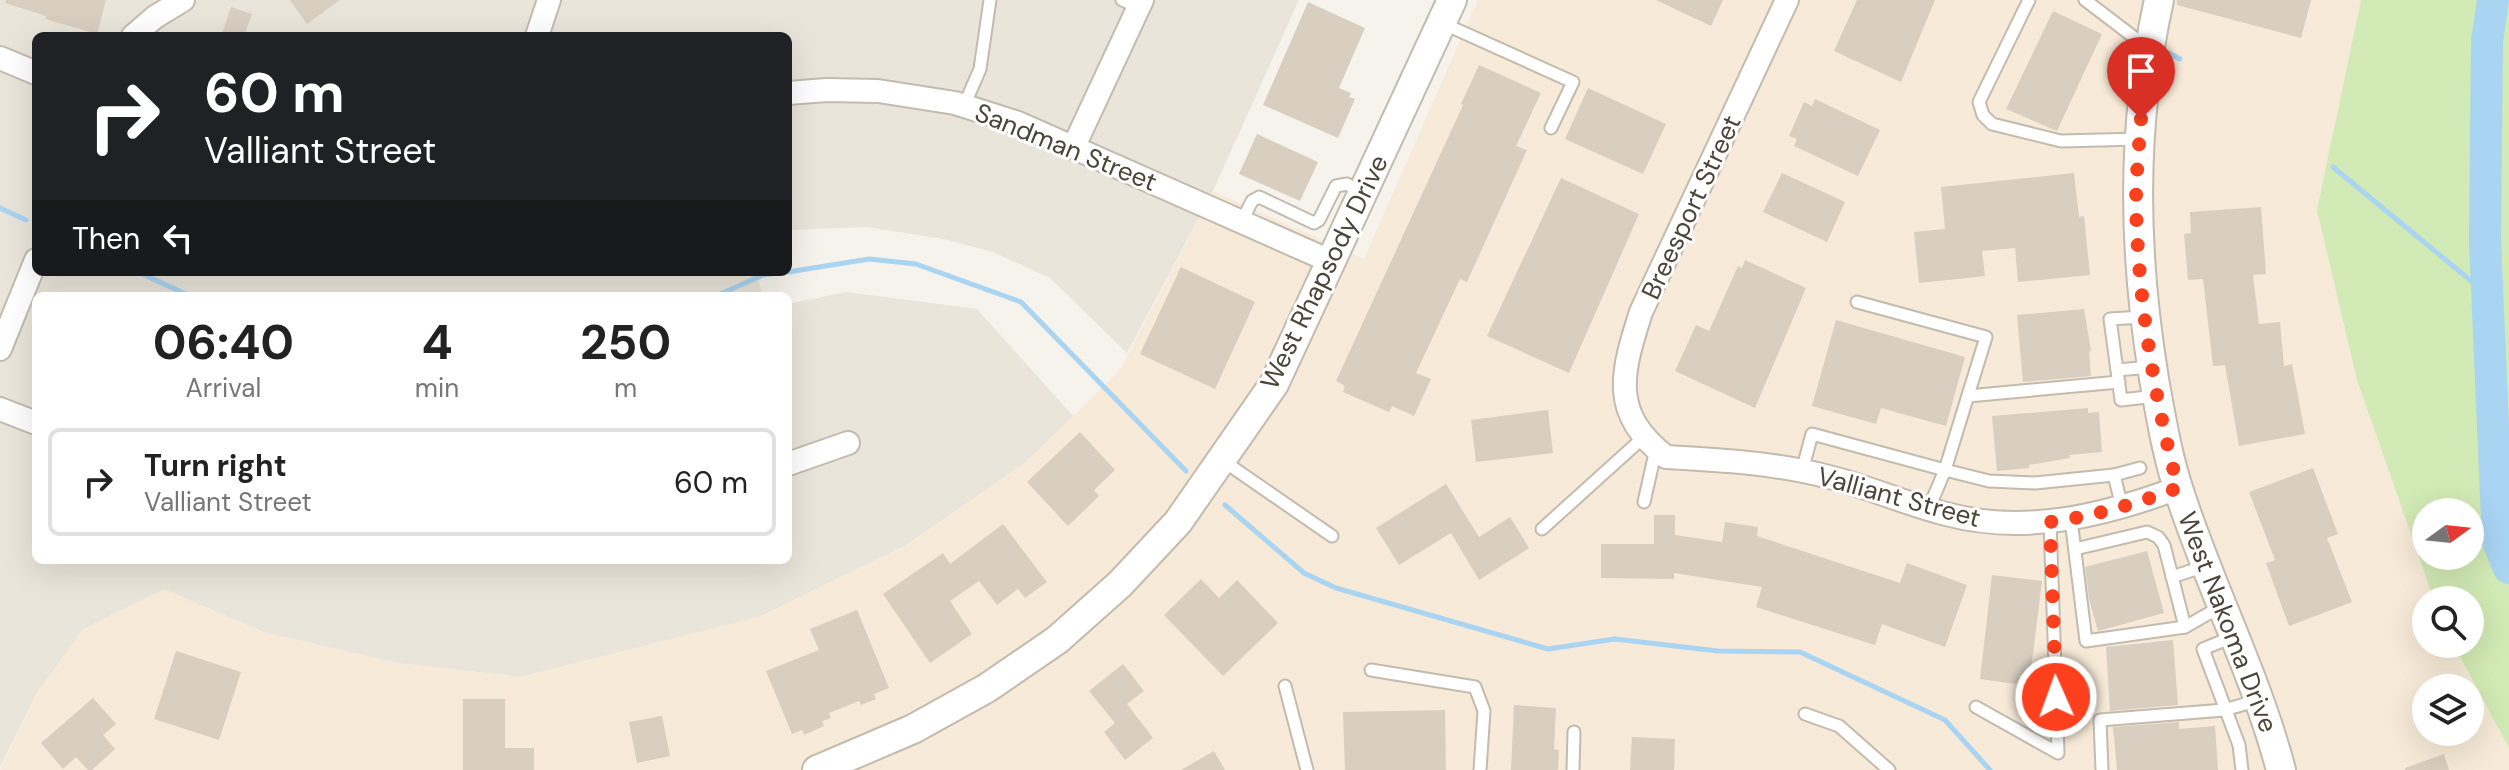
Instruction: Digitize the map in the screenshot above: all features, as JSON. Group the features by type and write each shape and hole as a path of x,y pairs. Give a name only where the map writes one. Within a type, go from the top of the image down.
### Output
{"street":[{"path":"138,32 183,0"},
{"path":"538,32 549,0"},
{"name":"Breesport Street","path":"1644,435 1624,388 1627,359 1641,312 1787,0"},
{"path":"1074,146 1134,2"},
{"name":"West Nakoma Drive","path":"2154,2 2142,99 2136,203 2144,317 2152,367 2178,488 2205,566 2268,720 2281,770"},
{"name":"West Rhapsody Drive","path":"817,770 913,729 987,688 1057,640 1120,584 1178,522 1274,384 1447,11"},
{"path":"0,58 32,71"},
{"name":"Sandman Street","path":"792,93 878,91 964,106 1018,123 1074,146 1330,261"},
{"path":"0,349 32,270"},
{"path":"0,409 32,421"},
{"name":"Valliant Street","path":"1644,435 1666,457 1759,462 1829,477 1929,508 1980,520 2014,523 2061,520 2122,508 2178,488"},
{"path":"792,463 848,443"}],"lane":[{"path":"964,106 980,69 990,0"},
{"path":"2029,0 1979,102 1983,115 1992,124 2061,141 2140,139"},
{"path":"2085,0 2149,49"},
{"path":"1447,11 1573,82 1551,128"},
{"path":"1242,221 1252,201 1259,197 1314,223 1319,220 1336,186 1347,184 1362,193"},
{"path":"1857,302 1986,337 1945,470 1929,508"},
{"path":"2144,317 2110,319 2121,400 2157,396"},
{"path":"1968,396 2118,376 2152,367"},
{"path":"1802,471 1812,434 1989,481 2035,483 2114,475 2140,468"},
{"path":"1644,435 1644,502"},
{"path":"1542,529 1644,435"},
{"path":"1221,460 1332,536"},
{"path":"2114,475 2122,508"},
{"path":"2061,520 2075,549 2086,641 2185,627 2221,606"},
{"path":"1976,707 2058,753 2061,520"},
{"path":"2075,549 2147,532 2158,537 2164,545 2185,627"},
{"path":"2172,577 2205,566"},
{"path":"2233,637 2203,649 2239,745 2242,770"},
{"path":"1371,670 1475,687 1484,711 1480,770"},
{"path":"1285,686 1307,770"},
{"path":"2102,770 2100,720 2224,710 2259,700"},
{"path":"1805,714 1839,726 1883,768"},
{"path":"1573,770 1574,732"}],"shaded area":[{"path":"0,0 1299,0 1213,191 1127,353 1050,278 993,252 943,239 867,227 792,230 792,32 32,32 32,276 757,276 762,292 32,292 32,564 792,564 792,303 846,292 977,309 1073,416 1025,463 906,545 759,617 520,677 397,663 263,632 164,589 38,691 0,767"},
{"path":"1478,0 2361,0 2318,210 2357,380 2412,537 2412,570 2424,570 2429,586 2412,586 2412,658 2461,658 2469,674 2412,674 2412,746 2484,746 2484,702 2509,748 2509,770 0,770 38,691 83,629 164,589 263,632 397,663 520,677 759,617 906,545 1025,463 1120,370 1213,191 1364,259"}],"green space":[{"path":"2361,0 2509,0 2509,748 2484,702 2484,674 2469,674 2461,658 2484,658 2484,586 2429,586 2424,570 2484,570 2484,498 2412,498 2412,537 2357,380 2317,210"}],"building":[{"path":"6,0 106,0 98,32 45,19 46,16 5,3"},
{"path":"290,0 340,0 307,24"},
{"path":"1656,0 1723,0 1711,26"},
{"path":"1857,0 1935,0 1901,82 1834,51"},
{"path":"2177,0 2311,0 2301,38 2177,5"},
{"path":"1308,2 1365,28 1339,88 1351,93 1349,97 1355,99 1338,138 1263,105"},
{"path":"231,7 252,14 245,32 222,32"},
{"path":"2053,11 2102,34 2057,131 2006,109"},
{"path":"1479,65 1541,93 1516,146 1527,150 1467,282 1460,279 1416,373 1431,379 1414,416 1392,406 1389,412 1343,392 1345,386 1336,381"},
{"path":"1588,88 1666,124 1643,174 1565,139"},
{"path":"1815,99 1880,130 1858,176 1794,146 1797,139 1789,136 1804,102 1812,106"},
{"path":"1257,134 1318,162 1300,201 1239,174"},
{"path":"1782,173 1845,202 1827,242 1763,212"},
{"path":"2074,173 2079,217 2084,216 2090,275 2018,282 2015,248 1982,251 1985,276 1919,283 1914,232 1945,229 1941,187"},
{"path":"1561,178 1639,214 1569,373 1487,336"},
{"path":"2261,207 2266,274 2253,275 2259,324 2280,322 2284,366 2292,364 2305,434 2239,446 2225,365 2213,366 2203,279 2188,280 2184,234 2191,233 2190,212"},
{"path":"1745,260 1806,288 1755,408 1675,371 1696,325 1709,331 1738,266 1742,268"},
{"path":"1181,267 1255,302 1215,389 1140,354"},
{"path":"2084,309 2091,351 2091,376 2023,382 2017,315"},
{"path":"1836,320 1965,357 1946,426 1881,408 1876,424 1812,406"},
{"path":"2088,408 2088,413 2099,412 2102,452 2069,455 2070,458 2029,465 2029,468 1997,471 1992,416"},
{"path":"1548,410 1553,453 1476,462 1471,420"},
{"path":"1080,432 1115,470 1094,490 1099,496 1068,526 1027,482"},
{"path":"2313,468 2338,534 2327,538 2352,602 2289,626 2266,563 2275,560 2249,492"},
{"path":"1446,484 1479,537 1510,517 1529,548 1479,580 1451,533 1399,565 1376,528"},
{"path":"1654,515 1675,515 1675,535 1722,542 1725,522 1758,527 1757,536 1900,583 1907,563 1967,585 1945,647 1882,624 1875,645 1756,607 1762,587 1674,573 1674,579 1601,578 1601,544 1654,544"},
{"path":"1003,524 1047,582 1025,598 1018,589 997,605 979,581 950,601 972,634 930,663 883,594 943,553 950,564"},
{"path":"2147,551 2164,613 2098,631 2089,599 2085,567"},
{"path":"1992,575 2042,581 2029,686 1980,679"},
{"path":"1201,579 1219,598 1237,580 1278,623 1223,676 1164,615"},
{"path":"857,610 889,688 874,694 876,699 861,705 859,701 829,713 831,718 822,721 824,726 804,735 802,730 792,734 766,671 819,650 810,629"},
{"path":"2173,640 2178,705 2110,711 2106,647"},
{"path":"176,651 241,672 219,740 154,719"},
{"path":"1123,664 1144,691 1127,704 1153,738 1125,760 1104,732 1115,723 1089,691"},
{"path":"93,698 116,724 103,735 115,749 92,770 88,770 76,757 63,769 41,743"},
{"path":"463,699 505,699 505,748 534,748 534,770 463,770"},
{"path":"1514,705 1556,708 1554,749 1559,750 1558,770 1511,770"},
{"path":"1445,710 1446,770 1345,770 1343,712"},
{"path":"662,716 670,756 637,763 629,722"},
{"path":"2179,722 2179,729 2215,726 2218,770 2117,770 2113,727"},
{"path":"1632,737 1675,739 1674,770 1630,770"},
{"path":"1214,751 1225,770 1181,770"},
{"path":"2444,754 2449,770 2405,770 2405,768"}],"waterway":[{"path":"2493,0 2487,41 2485,241 2498,542 2509,568"},
{"path":"2169,53 2180,59"},
{"path":"2333,167 2487,294"},
{"path":"0,208 26,220"},
{"path":"792,271 869,259 916,264 1021,302 1186,471"},
{"path":"147,276 181,292"},
{"path":"725,292 761,276"},
{"path":"1225,505 1304,573 1336,588 1548,649 1615,639 1718,651 1800,652 1945,720 1990,770"}],"route":[{"path":"2056,697 2050,522 2132,505 2178,488 2163,430 2142,305 2136,203 2141,119"}]}
